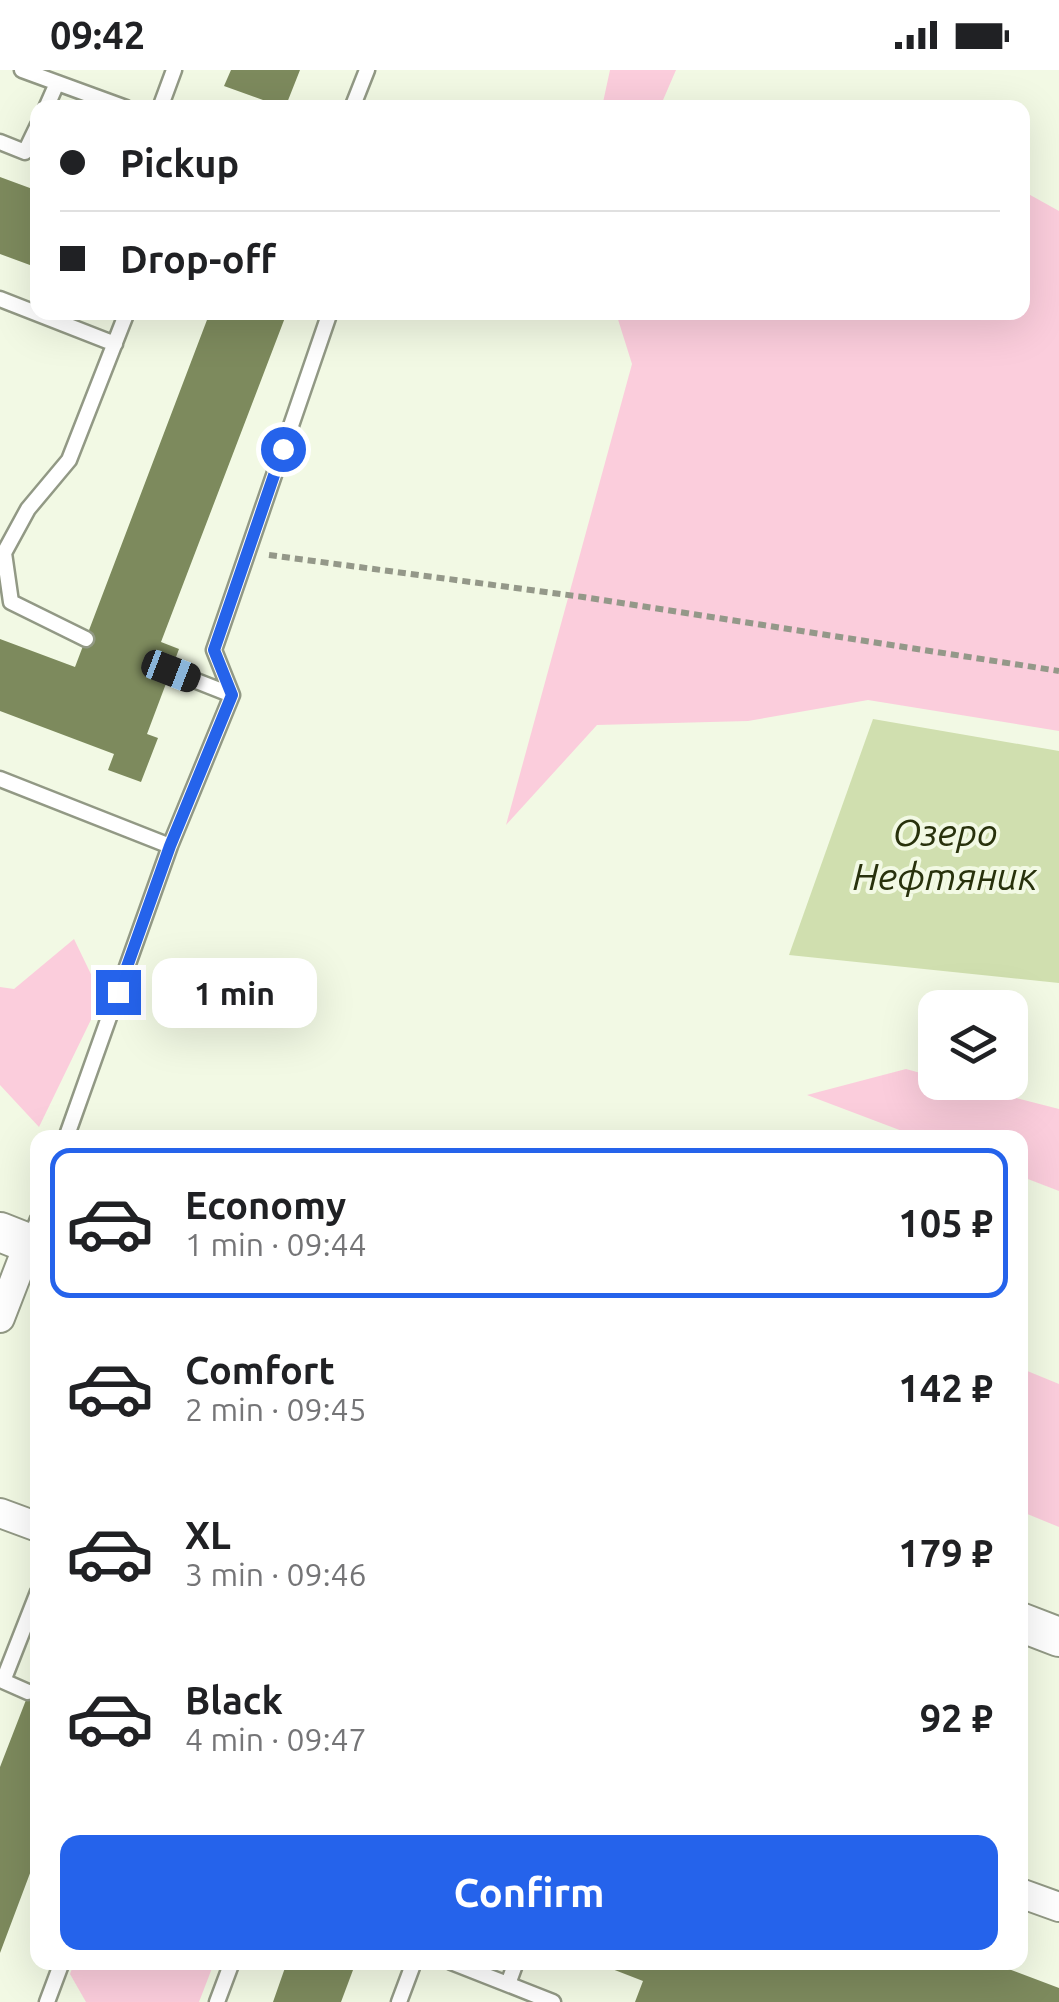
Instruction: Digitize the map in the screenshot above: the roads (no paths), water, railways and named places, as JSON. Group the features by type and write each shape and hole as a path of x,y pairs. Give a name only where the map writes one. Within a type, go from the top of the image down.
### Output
{"main road":[{"path":"1028,1625 1059,1637"}],"street":[{"path":"0,1318 26,1235"},
{"path":"0,1513 30,1524"},
{"path":"1028,1896 1059,1907"}],"lane":[{"path":"22,70 105,100"},
{"path":"163,100 174,70"},
{"path":"355,100 367,70"},
{"path":"49,100 57,82"},
{"path":"0,142 25,152 30,142"},
{"path":"0,299 30,311"},
{"path":"53,320 114,344"},
{"path":"86,639 11,602 4,553 28,509 69,460 124,320"},
{"path":"69,1130 170,846 232,695 214,650 327,320"},
{"path":"171,671 232,695"},
{"path":"0,779 170,846"},
{"path":"28,1692 3,1681 30,1612"},
{"path":"47,2002 59,1970"},
{"path":"217,2002 229,1970"},
{"path":"399,2002 411,1970"},
{"path":"472,1970 553,2002"},
{"path":"508,1984 513,1970"}],"water":[{"name":"Озеро Нефтяник","path":"873,719 1059,751 1059,983 789,955"}]}
